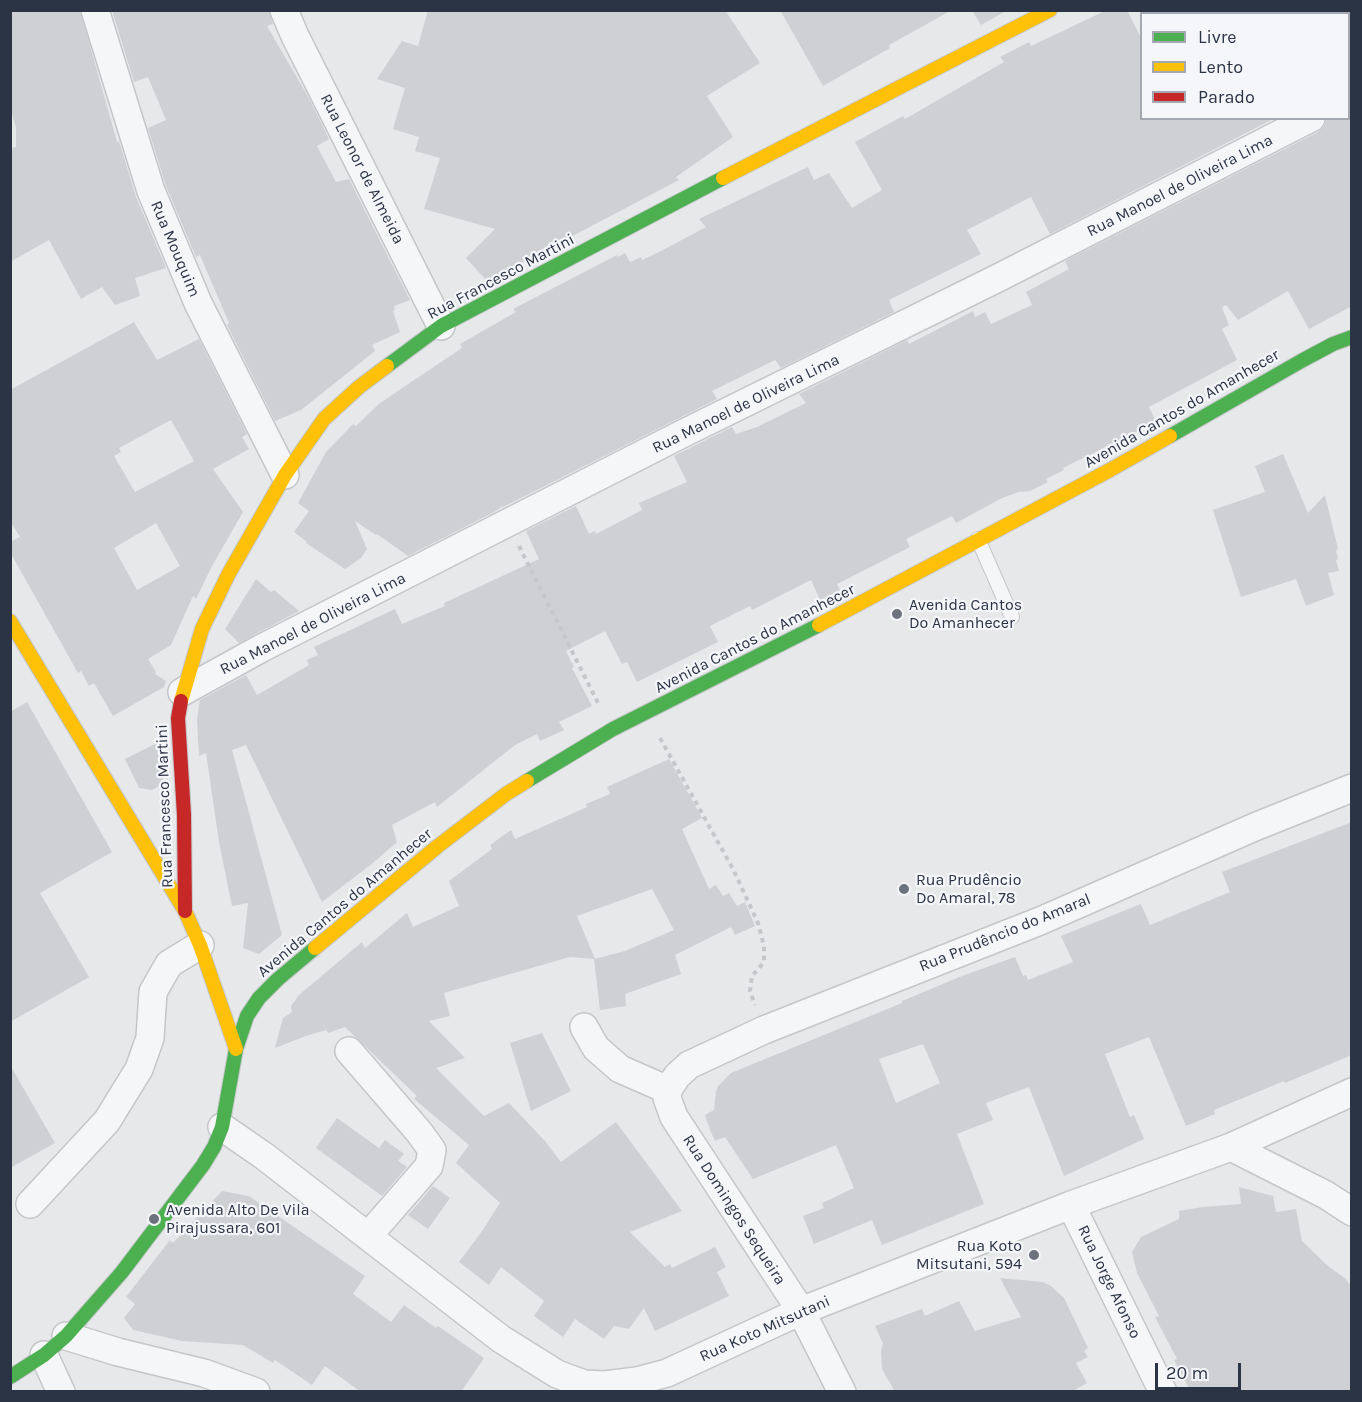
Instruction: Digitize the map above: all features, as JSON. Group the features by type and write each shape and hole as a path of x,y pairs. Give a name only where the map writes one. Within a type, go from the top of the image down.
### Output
{"street":[{"name":"Rua Mouquim","path":"94,10 151,191 198,303 285,475"},
{"name":"Rua Leonor de Almeida","path":"284,10 441,326"},
{"name":"Rua Francesco Martini","path":"185,911 184,815 178,718 182,692 202,628 238,556 300,451 324,420 359,387 441,326 699,190 1050,10"},
{"name":"Rua Manoel de Oliveira Lima","path":"182,692 682,434 988,284 1307,120"},
{"name":"Avenida Cantos do Amanhecer","path":"10,1377 44,1355 66,1336 122,1272 203,1165 222,1127 236,1049 247,1016 259,998 303,958 438,846 506,794 612,730 794,639 1110,470 1303,360 1352,337"},
{"path":"10,621 185,911 200,945 236,1049"},
{"name":"Rua Prudêncio do Amaral","path":"668,1090 676,1076 689,1065 764,1030 1040,921 1257,826 1352,788"},
{"path":"30,1204 107,1121 139,1069 150,1038 153,992 169,964 200,945"},
{"path":"584,1027 596,1048 620,1069 668,1090"},
{"path":"349,1052 432,1150 429,1166 368,1236"},
{"name":"Rua Domingos Sequeira","path":"668,1090 669,1106 674,1117 801,1311 842,1392"},
{"name":"Rua Koto Mitsutani","path":"222,1127 264,1156 501,1339 557,1374 584,1384 605,1385 637,1381 667,1373 801,1311 1071,1205 1231,1147 1352,1092"},
{"path":"1231,1147 1326,1195 1352,1212"},
{"name":"Rua Jorge Afonso","path":"1071,1205 1163,1392"},
{"path":"66,1336 118,1352 204,1372 256,1392"},
{"path":"44,1355 61,1392"}],"lane":[{"path":"978,539 1012,617"}],"path":[{"path":"508,524 612,730"},
{"path":"646,714 733,869 758,923 764,946 764,962 752,976 750,991 764,1030"}],"building":[{"path":"10,10 80,10 117,142 119,141 136,197 166,268 135,278 140,296 115,305 102,287 81,299 49,240 10,262 10,149 16,147 16,127 10,108"},
{"path":"112,10 269,10 273,24 267,26 310,100 329,139 317,146 336,182 349,179 410,300 394,306 393,311 400,332 372,345 375,351 301,410 275,421 227,325 229,323 200,255 196,257 166,186 148,128 166,120 148,77 134,82"},
{"path":"428,10 725,10 760,63 707,96 733,137 676,177 679,180 487,281 466,258 495,229 424,209 440,158 415,151 419,137 393,129 405,88 377,79 402,41 418,46"},
{"path":"780,10 952,10 889,45 890,48 823,86"},
{"path":"972,10 1008,10 981,25"},
{"path":"1107,10 1127,10 1140,36 1140,120 1271,120 1050,234 1031,197 967,230 981,254 889,300 894,312 781,368 775,360 712,391 717,399 408,556 355,521 367,549 361,558 345,569 306,543 294,532 309,511 298,503 326,452 353,424 356,426 380,403 462,348 460,344 516,312 513,309 617,255 618,257 625,253 630,262 641,257 642,260 661,251 706,227 699,219 808,167 814,180 829,173 852,208 882,190 855,142 903,116 905,119 1004,62 1000,57 1029,42 1031,46"},
{"path":"1352,118 1352,306 1309,329 1288,291 1238,320 1226,305 1222,307 1229,325 1222,329 1237,360 1149,407 1156,422 1063,468 1064,470 1046,479 1048,482 1030,491 1002,498 956,523 952,516 906,539 910,547 837,584 840,590 820,600 811,580 752,610 750,606 710,626 718,642 637,682 627,662 622,664 605,631 566,651 574,667 572,668 592,706 559,722 564,730 540,741 537,734 515,745 437,807 435,802 392,825 397,842 322,902 246,745 232,750 282,935 259,954 243,948 248,903 232,906 219,842 206,753 199,756 197,719 200,700 246,675 257,695 309,665 307,660 318,655 314,647 395,609 402,624 445,606 444,603 539,559 526,531 576,506 589,534 595,531 596,534 642,510 639,503 687,482 674,456 732,427 736,434 757,427 806,403 799,394 907,340 909,344 973,311 975,317 985,312 991,324 1032,305 1026,292 1069,269 1065,261 1318,132 1326,120 1350,120"},
{"path":"134,322 157,360 199,339 247,434 242,437 249,449 213,469 243,512 196,599 193,596 171,645 148,659 155,674 166,681 164,687 113,716 94,683 89,686 81,671 78,673 10,552 10,542 20,537 10,521 10,390","holes":["171,420 194,461 135,492 114,456 121,452 119,448","156,523 180,566 137,590 114,548"]},
{"path":"1283,454 1308,513 1325,495 1338,549 1336,560 1339,571 1328,573 1334,595 1306,606 1296,579 1241,597 1213,510 1265,492 1255,466"},
{"path":"256,579 271,592 274,590 299,611 239,643 225,629"},
{"path":"27,702 112,852 40,893 89,977 10,1022 10,712"},
{"path":"161,741 163,784 152,790 139,788 125,759"},
{"path":"669,759 702,818 682,829 709,889 716,885 723,896 729,893 737,906 745,902 755,926 735,935 731,927 675,955 681,974 625,994 626,1006 600,1010 594,959 570,957 444,993 450,1016 429,1021 465,1058 436,1068 484,1116 509,1103 545,1141 561,1162 616,1122 682,1211 630,1232 665,1267 670,1264 672,1268 715,1247 726,1267 717,1272 729,1296 655,1331 644,1308 629,1329 614,1326 604,1339 575,1319 563,1337 534,1316 544,1301 501,1267 489,1285 459,1262 500,1203 456,1163 469,1145 414,1099 417,1096 345,1027 328,1033 326,1030 306,1036 275,1048 283,1018 292,1012 291,1006 299,995 362,942 365,948 407,913 413,927 459,906 449,881 492,849 490,845 511,830 515,839 587,807 586,804 610,794 607,787","holes":["652,889 674,930 625,951 595,959 577,916"]},
{"path":"1352,822 1352,1055 1214,1110 1215,1114 1186,1126 1149,1037 1105,1054 1130,1117 1134,1115 1144,1139 1064,1176 1029,1087 986,1103 993,1120 957,1134 984,1204 882,1245 872,1220 814,1244 803,1216 824,1208 822,1203 854,1188 836,1145 753,1179 725,1137 715,1141 705,1115 714,1110 718,1086 731,1073 962,976 1015,957 1023,976 1026,975 1028,980 1073,962 1061,936 1141,904 1150,925 1230,892 1222,872","holes":["923,1044 940,1083 896,1103 879,1059"]},
{"path":"542,1033 571,1091 531,1111 510,1043"},
{"path":"10,1065 55,1143 10,1168"},
{"path":"337,1118 379,1148 385,1140 404,1154 398,1161 407,1167 382,1196 316,1148"},
{"path":"433,1186 450,1198 428,1229 408,1215"},
{"path":"1239,1187 1273,1196 1276,1212 1296,1209 1302,1241 1329,1267 1345,1278 1352,1287 1352,1392 1191,1392 1155,1317 1159,1316 1137,1273 1132,1252 1141,1237 1179,1219 1179,1211 1241,1204"},
{"path":"222,1191 249,1196 365,1276 353,1294 391,1322 404,1305 484,1358 461,1392 361,1392 325,1366 312,1385 275,1360 273,1363 243,1345 182,1341 133,1330 124,1318 135,1304 126,1297 170,1240 173,1243"},
{"path":"1000,1278 1043,1282 1064,1298 1088,1348 1084,1351 1088,1357 1076,1363 1087,1383 1071,1392 895,1392 882,1369 883,1344 875,1326 922,1309 925,1316 959,1301 975,1331 1021,1317"}],"traffic: fast":[{"path":"387,366 441,326 723,178"},
{"path":"1170,436 1303,360 1352,337"},
{"path":"527,781 613,729 819,625"},
{"path":"10,1377 44,1355 66,1336 122,1272 203,1165 222,1127 236,1049 247,1016 259,998 315,948"}],"traffic: slow":[{"path":"723,178 1050,10"},
{"path":"181,701 202,629 228,575 285,475 324,419 359,387 387,366"},
{"path":"819,625 1170,436"},
{"path":"10,621 185,911 200,945 236,1049"},
{"path":"315,948 438,846 506,794 527,781"}],"traffic: jam":[{"path":"181,701 178,718 184,815 185,911"}],"place":[{"name":"Avenida Cantos Do Amanhecer","path":"897,614"},
{"name":"Rua Prudêncio Do Amaral, 78","path":"904,889"},
{"name":"Avenida Alto De Vila Pirajussara, 601","path":"154,1219"},
{"name":"Rua Koto Mitsutani, 594","path":"1034,1255"}]}
